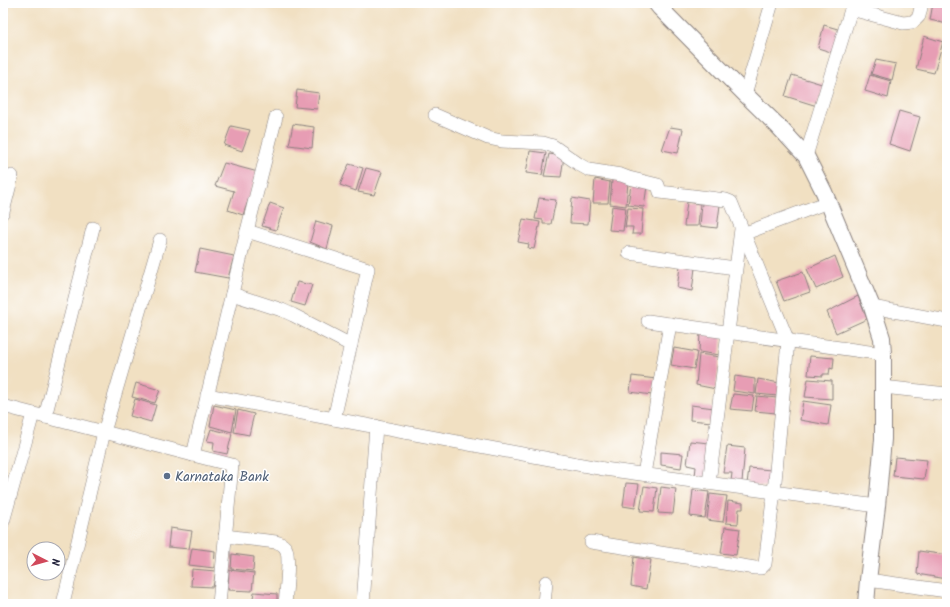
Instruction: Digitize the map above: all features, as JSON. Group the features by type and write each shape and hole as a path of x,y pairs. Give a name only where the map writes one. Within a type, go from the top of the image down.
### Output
{"street":[{"path":"656,3 778,126 808,160 826,197 872,307 882,338 883,439 866,604"},
{"path":"745,94 772,3"},
{"path":"808,160 852,6 903,23 913,22 919,16 922,3"},
{"path":"435,114 488,138 502,141 548,144 589,170 621,175 658,184 660,192 726,200 731,202 788,341 774,492 765,564 761,568 755,568 591,542"},
{"path":"193,455 276,118"},
{"path":"3,212 12,176"},
{"path":"742,231 826,197"},
{"path":"3,522 39,416 93,228"},
{"path":"247,231 368,269 334,419"},
{"path":"709,483 742,231"},
{"path":"63,604 104,432 160,240"},
{"path":"629,253 736,268"},
{"path":"232,294 282,310 351,345"},
{"path":"872,307 947,322"},
{"path":"648,321 883,354"},
{"path":"644,474 670,324"},
{"path":"883,387 947,394"},
{"path":"207,395 604,469 877,506"},
{"path":"3,406 232,465 220,604"},
{"path":"363,604 376,426"},
{"path":"225,536 282,544 286,549 288,557 285,604"},
{"path":"868,580 947,592"},
{"path":"544,604 546,582"}],"building":[{"path":"933,3 947,3 947,24 930,20"},
{"path":"824,25 841,30 834,53 818,48"},
{"path":"924,36 943,42 934,73 916,69"},
{"path":"876,60 896,64 892,80 871,74"},
{"path":"792,75 825,85 817,106 785,96"},
{"path":"870,75 891,81 888,98 865,91"},
{"path":"297,90 319,93 317,109 295,107"},
{"path":"899,111 920,117 910,151 889,144"},
{"path":"293,124 314,127 312,148 289,145"},
{"path":"231,126 250,130 242,151 224,145"},
{"path":"670,127 683,129 678,153 662,150"},
{"path":"530,151 546,153 542,175 526,173"},
{"path":"549,154 564,156 561,177 544,176"},
{"path":"224,163 258,172 243,215 228,210 234,191 215,186"},
{"path":"349,164 363,168 356,191 340,185"},
{"path":"366,168 382,172 374,195 358,192"},
{"path":"595,179 610,182 608,203 593,203"},
{"path":"612,180 628,182 626,206 610,204"},
{"path":"631,184 647,186 644,207 628,205"},
{"path":"539,198 556,200 551,224 543,224 543,220 535,219"},
{"path":"572,198 590,201 588,224 570,223"},
{"path":"687,202 700,204 698,226 684,226"},
{"path":"270,203 284,208 276,230 262,226"},
{"path":"702,203 720,205 717,228 700,226"},
{"path":"612,206 626,208 623,231 609,230"},
{"path":"628,208 643,209 641,234 632,234 633,227 625,227"},
{"path":"523,219 540,222 534,249 528,248 529,244 518,242"},
{"path":"316,221 333,226 327,249 310,242"},
{"path":"200,249 234,256 228,278 195,272"},
{"path":"835,256 843,277 816,289 807,269"},
{"path":"680,267 695,268 692,291 677,288"},
{"path":"803,272 810,292 784,301 776,281"},
{"path":"297,282 312,285 305,306 291,302"},
{"path":"858,296 867,319 836,333 827,312"},
{"path":"700,333 722,336 720,355 699,352"},
{"path":"674,348 697,352 694,369 671,365"},
{"path":"699,354 720,357 716,389 696,385"},
{"path":"810,356 834,358 833,369 830,368 829,374 823,374 823,376 808,375"},
{"path":"632,376 656,379 652,395 630,392"},
{"path":"735,376 755,379 755,394 733,391"},
{"path":"758,379 780,383 778,396 756,394"},
{"path":"808,379 832,381 832,399 805,397"},
{"path":"136,383 160,390 155,403 132,397"},
{"path":"733,394 754,396 752,411 730,409"},
{"path":"757,396 777,398 776,413 755,411"},
{"path":"135,399 156,405 151,422 130,416"},
{"path":"803,401 831,405 828,425 800,420"},
{"path":"214,405 236,410 232,432 210,426"},
{"path":"691,405 714,408 712,422 690,420"},
{"path":"238,410 254,414 249,435 234,432"},
{"path":"211,429 232,434 227,454 213,451 214,442 207,441"},
{"path":"690,441 709,443 705,477 695,476 696,467 687,465"},
{"path":"727,446 745,448 742,482 731,481 732,473 723,473"},
{"path":"661,452 683,454 681,468 661,465"},
{"path":"895,457 927,460 924,479 893,476"},
{"path":"749,468 771,470 768,487 747,484"},
{"path":"626,483 639,484 635,508 623,506"},
{"path":"644,486 657,488 654,512 640,511"},
{"path":"661,487 676,489 673,514 658,513"},
{"path":"693,490 709,492 705,518 690,516"},
{"path":"710,494 727,496 723,522 707,520"},
{"path":"728,501 743,503 743,509 739,509 738,524 726,523"},
{"path":"725,527 740,529 736,555 721,553"},
{"path":"170,528 192,531 189,549 168,547"},
{"path":"192,548 215,551 214,568 189,565"},
{"path":"919,551 947,555 947,579 917,574"},
{"path":"232,554 254,557 253,571 231,569"},
{"path":"634,557 651,560 646,589 631,586"},
{"path":"192,569 216,571 213,587 191,586"},
{"path":"229,570 254,573 252,591 228,590"},
{"path":"254,592 277,594 277,604 252,604"}],"place":[{"name":"Karnataka Bank","path":"167,476"}]}
